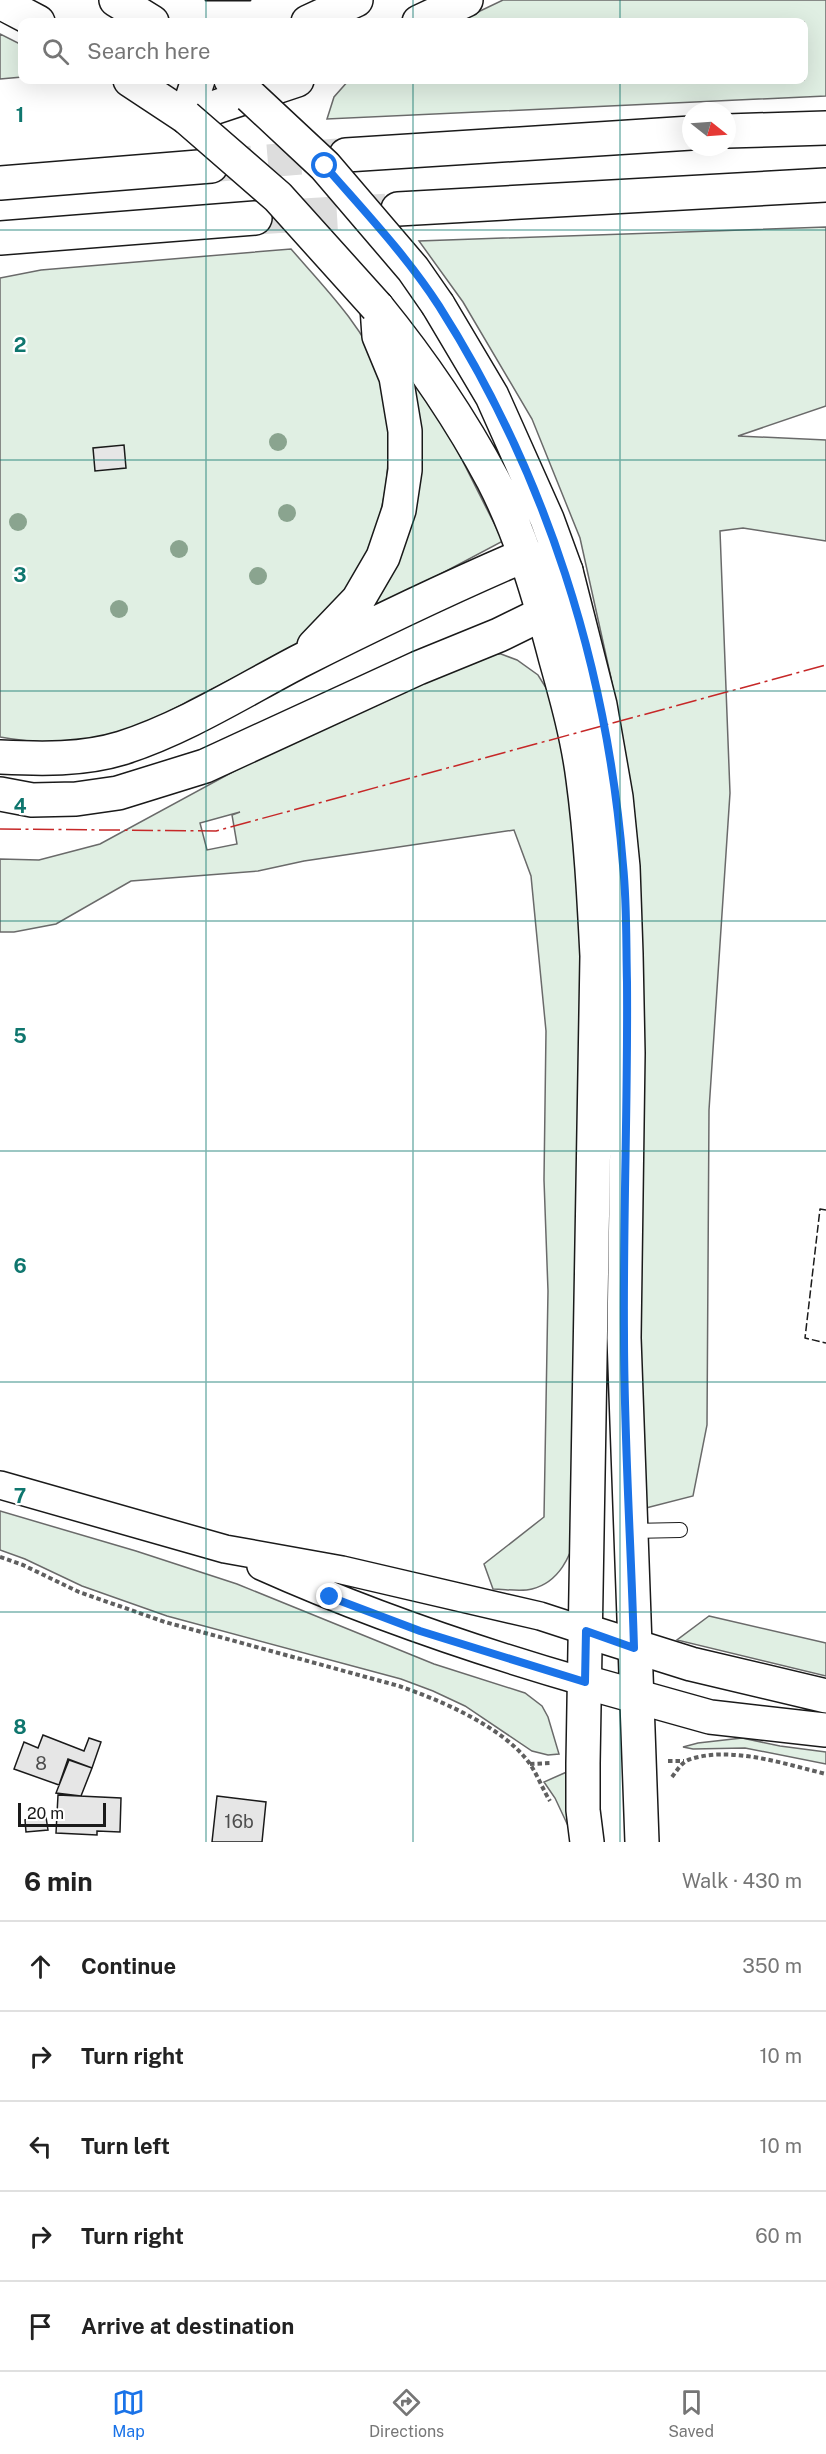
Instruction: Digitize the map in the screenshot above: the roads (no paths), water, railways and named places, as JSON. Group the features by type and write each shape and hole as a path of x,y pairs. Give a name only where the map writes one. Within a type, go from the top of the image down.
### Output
{"main road":[{"path":"116,0 145,18"},
{"path":"317,18 356,0"},
{"path":"428,18 466,0"},
{"path":"0,2 30,18"},
{"path":"136,84 186,117 278,197 377,307 415,353 454,413 493,481 525,555 544,613 570,709 583,778 592,866 597,956 583,1810 587,1842"},
{"path":"186,117 197,84"},
{"path":"186,117 239,86 258,84"},
{"path":"239,86 325,166 413,269 438,305 492,396 548,519 566,571 600,705 616,797 624,867 628,1053 624,1338 642,1842"},
{"path":"736,131 826,128"},
{"path":"346,155 682,134"},
{"path":"0,183 211,165"},
{"path":"398,209 826,185"},
{"path":"0,238 255,218"},
{"path":"0,257 70,231"},
{"path":"298,663 358,600 383,557 399,510 405,470 405,431 396,376 379,336 377,307"},
{"path":"0,757 52,760 121,748 192,718 451,586 525,555 566,571"},
{"path":"0,794 32,800 76,799 118,793 206,766 418,668 499,635 544,613 566,571"},
{"path":"586,1631 634,1648 691,1664 826,1696"},
{"path":"585,1682 710,1717 826,1730"}],"street":[{"path":"0,1485 225,1549 342,1570 540,1616 586,1631"},
{"path":"225,1549 330,1597 420,1631 585,1682"}],"lane":[{"path":"630,1531 680,1530"}],"tunnel":[{"path":"219,165 338,155"},
{"path":"255,218 388,210"}]}
